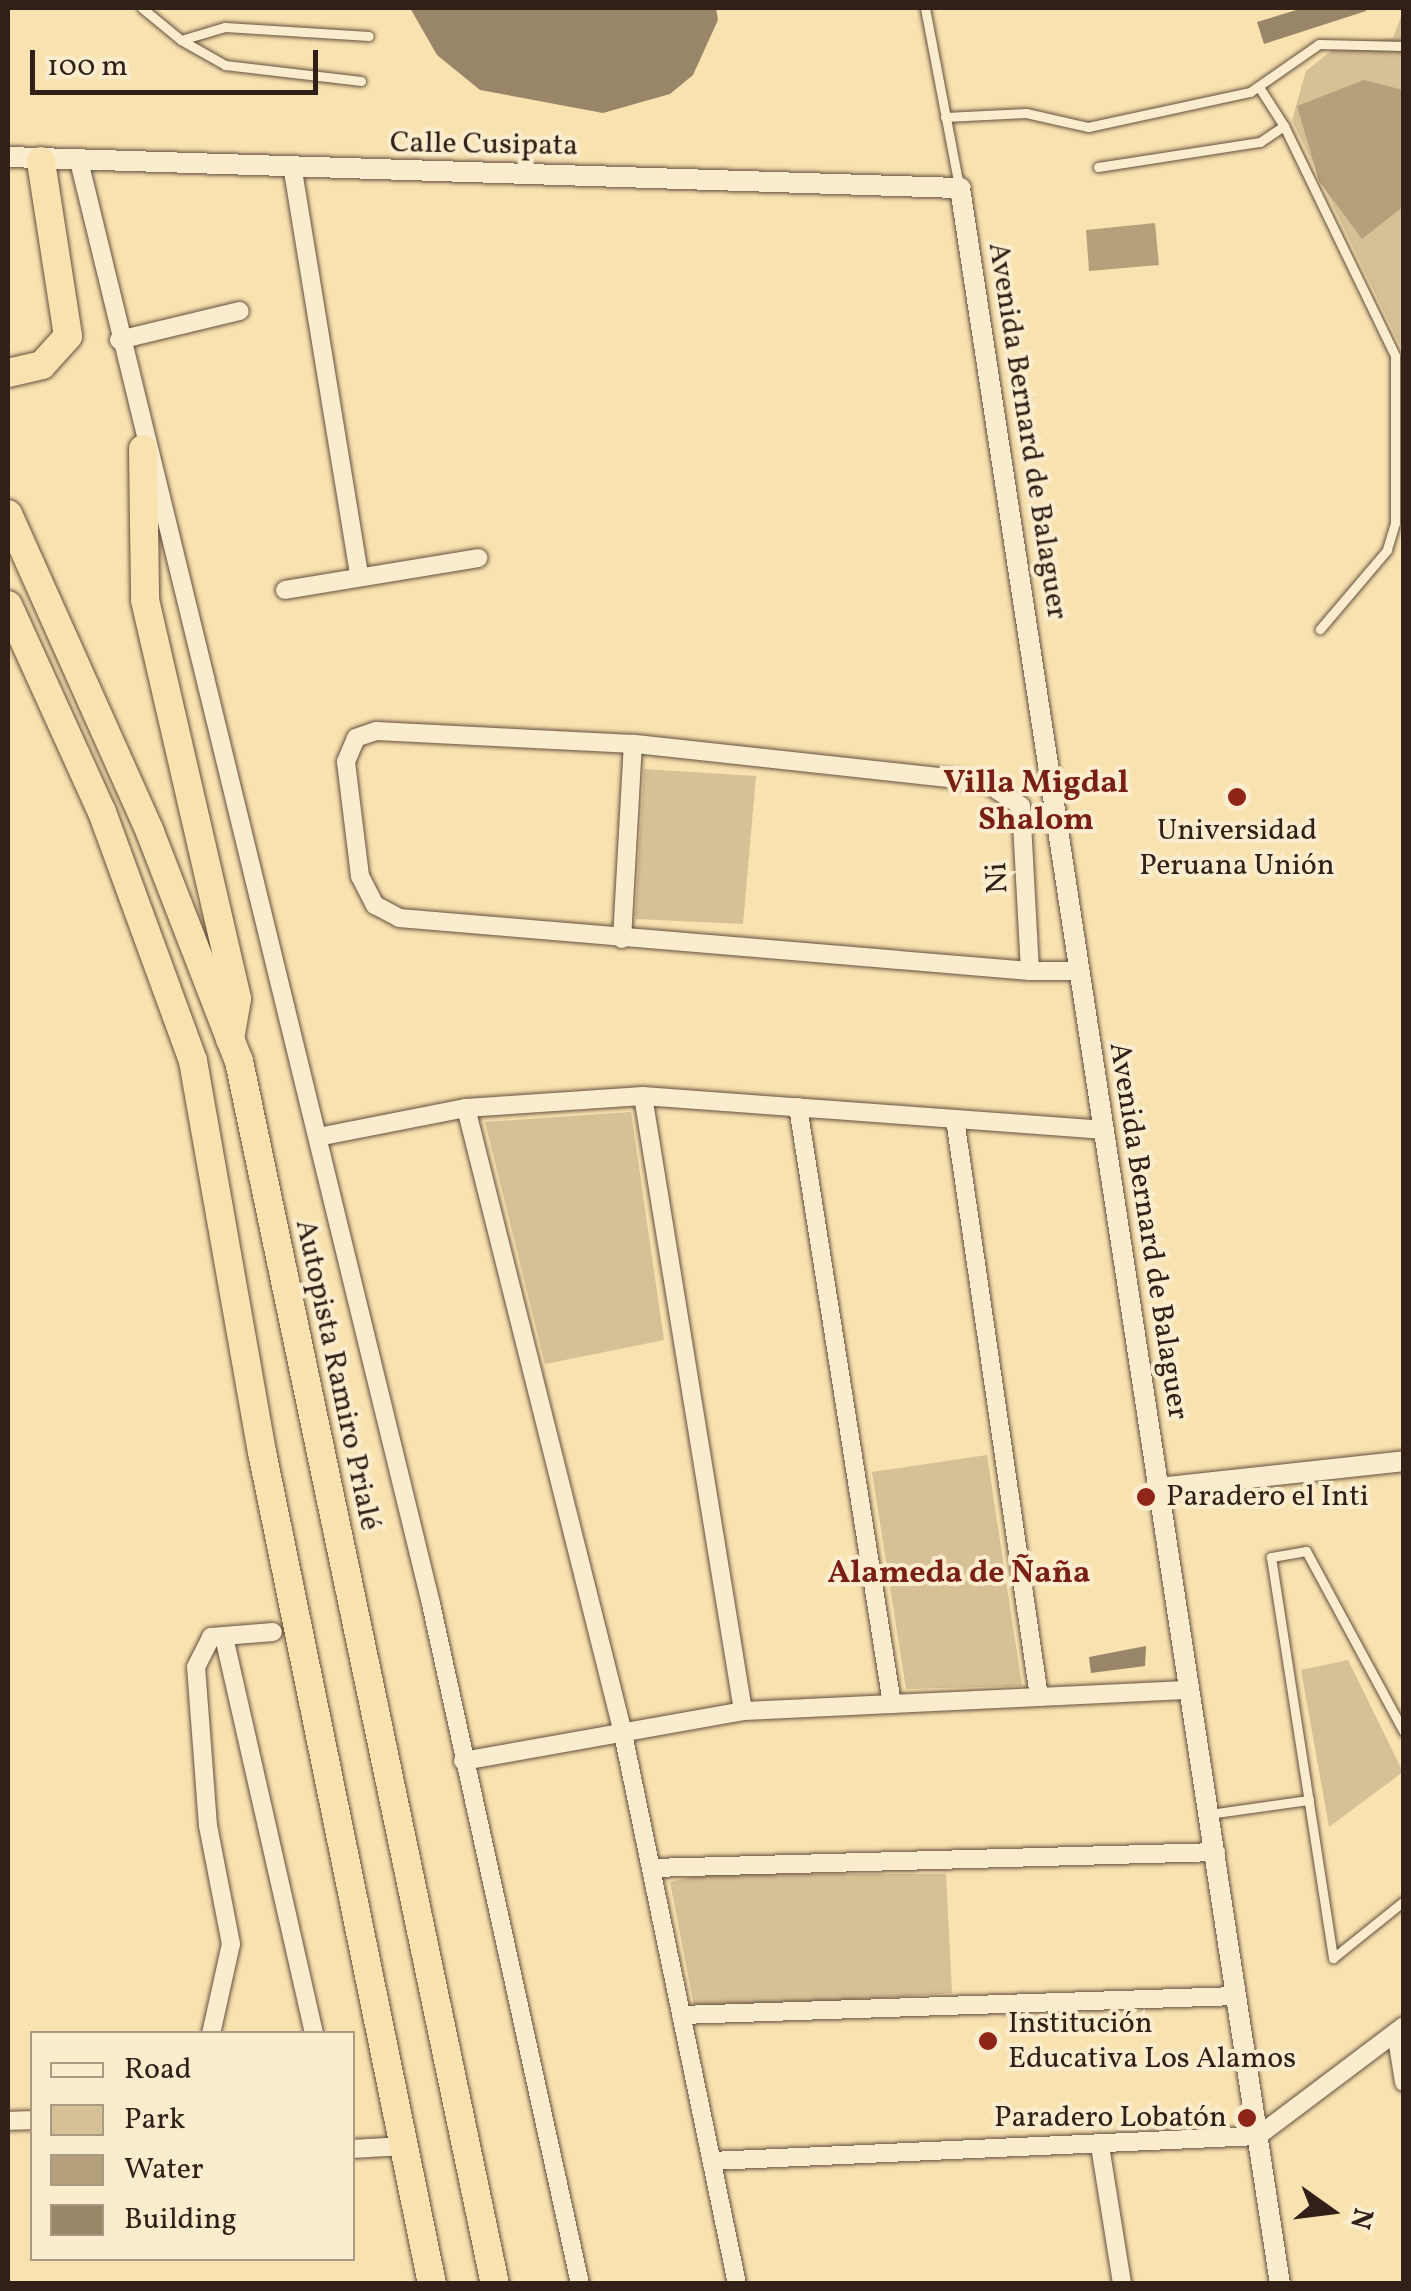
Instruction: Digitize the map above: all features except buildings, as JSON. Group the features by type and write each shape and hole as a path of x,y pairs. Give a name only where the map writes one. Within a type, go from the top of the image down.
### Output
{"highway":[{"path":"8,373 42,365 68,336 42,161"},
{"path":"143,449 144,600 237,999 230,1041"},
{"name":"Autopista Ramiro Prialé","path":"8,514 150,832 230,1041 496,2284"},
{"path":"8,604 108,829 192,1061 432,2284"}],"street":[{"name":"Calle Cusipata","path":"8,158 293,172 960,188"},
{"path":"79,161 143,449 318,1137 580,2284"},
{"path":"293,172 359,576"},
{"name":"Avenida Bernard de Balaguer","path":"960,188 1280,2284"},
{"path":"119,340 240,311"},
{"path":"285,590 478,558"},
{"path":"622,939 633,744 376,731 356,738 346,762 360,876 375,905 398,918 622,939 1030,971 1078,971"},
{"name":"Ni","path":"633,744 1005,789 1021,806 1030,971"},
{"path":"318,1137 466,1108 643,1096 1102,1130"},
{"path":"643,1096 743,1711"},
{"path":"798,1107 892,1704"},
{"path":"466,1108 622,1729 737,2284"},
{"path":"955,1119 1039,1697"},
{"path":"1157,1488 1404,1462"},
{"path":"213,2031 231,1944 208,1826 196,1666 201,1645 224,1637 273,1632"},
{"path":"224,1637 313,2031"},
{"path":"463,1761 622,1729 743,1711 1188,1690"},
{"path":"652,1868 1216,1852"},
{"path":"681,2015 1236,1996"},
{"path":"712,2161 1258,2136 1400,2029"},
{"path":"1400,2029 1404,2082"},
{"path":"355,2150 404,2146"},
{"path":"1100,2146 1122,2284"}],"lane":[{"path":"142,8 181,40 226,65 361,82"},
{"path":"925,8 960,188"},
{"path":"181,40 225,27 369,36"},
{"path":"945,117 1026,113 1088,127 1258,87 1320,44 1404,46"},
{"path":"1258,87 1284,126 1395,356 1395,523 1387,550 1320,630"},
{"path":"1098,167 1260,142 1284,126"},
{"path":"1404,1732 1306,1552 1270,1556 1333,1958 1404,1902"},
{"path":"1209,1814 1308,1800"}],"green space":[{"path":"1403,11 1403,376 1401,347 1292,120 1306,71 1340,44 1393,38"},
{"path":"644,769 756,776 743,924 635,919"},
{"path":"631,1112 664,1340 545,1364 485,1122"},
{"path":"987,1455 1022,1686 906,1689 872,1472"},
{"path":"1348,1660 1403,1772 1329,1827 1301,1670"},
{"path":"706,1874 946,1874 952,1993 695,2011 670,1882"}],"water":[{"path":"1364,80 1403,90 1404,206 1362,239 1319,181 1297,106"},
{"path":"1155,223 1159,265 1089,271 1086,230"}],"place":[{"name":"Universidad Peruana Unión","path":"1237,797"},
{"name":"Paradero el Inti","path":"1146,1497"},
{"name":"Institución Educativa Los Alamos","path":"988,2041"},
{"name":"Paradero Lobatón","path":"1247,2118"}],"district":[{"name":"Villa Migdal Shalom","path":"1036,804"},
{"name":"Alameda de Ñaña","path":"959,1574"}]}
